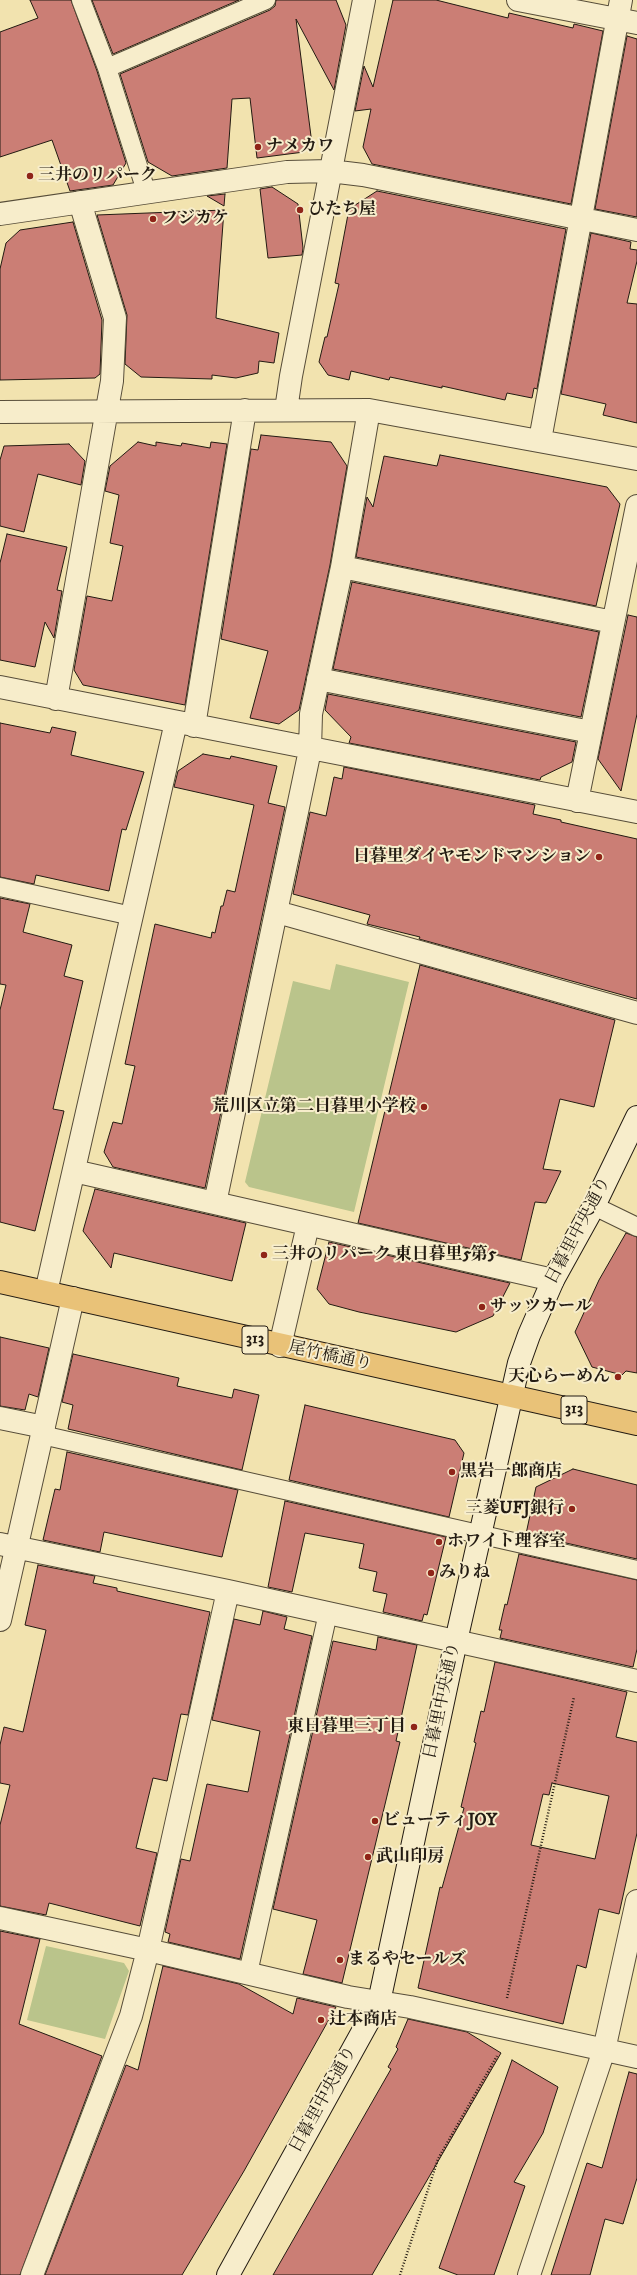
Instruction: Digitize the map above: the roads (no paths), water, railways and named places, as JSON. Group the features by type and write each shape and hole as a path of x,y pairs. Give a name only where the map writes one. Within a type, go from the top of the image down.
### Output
{"main road":[{"name":"尾竹橋通り","path":"0,1282 280,1346 637,1424"}],"street":[{"path":"286,410 290,376 364,0"},
{"path":"518,0 625,14 581,218 540,440"},
{"path":"0,214 146,191 287,172 330,172 363,176 637,230"},
{"path":"56,699 112,381 115,318 80,202"},
{"path":"46,1292 132,916 185,724 245,410"},
{"path":"0,412 106,413 245,410 369,410 540,440 637,459"},
{"path":"215,1203 310,750 311,714 342,567 369,410"},
{"path":"577,801 637,506"},
{"path":"342,567 614,622"},
{"path":"318,679 591,732"},
{"path":"0,687 310,750 637,812"},
{"path":"277,912 637,1013"},
{"name":"日暮里中央通り","path":"228,2275 378,2002 456,1641 511,1396 529,1335 553,1280 594,1206 637,1117"},
{"path":"74,1171 553,1280"},
{"path":"280,1346 308,1225"},
{"path":"0,1620 8,1546 43,1431 73,1298"},
{"path":"0,1418 43,1431"},
{"path":"8,1546 228,1590 456,1641 581,1667 637,1681"},
{"path":"32,2275 131,2016 148,1950 228,1590"},
{"path":"529,2275 604,2050 637,1901"},
{"path":"0,1918 378,2002 410,2007 637,2057"}],"lane":[{"path":"82,0 107,68 146,191"},
{"path":"107,68 266,0"},
{"path":"0,887 132,916"},
{"path":"594,1206 637,1227"},
{"path":"43,1431 480,1535 637,1570"},
{"path":"248,1973 328,1613"}],"place":[{"name":"ナメカワ","path":"258,147"},
{"name":"三井のリパーク","path":"30,176"},
{"name":"ひたち屋","path":"300,210"},
{"name":"フジカケ","path":"153,219"},
{"name":"日暮里ダイヤモンドマンション","path":"599,857"},
{"name":"荒川区立第二日暮里小学校","path":"424,1107"},
{"name":"三井のリパーク 東日暮里5第5","path":"264,1255"},
{"name":"サッツカール","path":"482,1307"},
{"name":"天心らーめん","path":"618,1377"},
{"name":"黒岩一郎商店","path":"452,1472"},
{"name":"三菱UFJ銀行","path":"572,1509"},
{"name":"ホワイト理容室","path":"439,1542"},
{"name":"みりね","path":"431,1573"},
{"name":"東日暮里三丁目","path":"414,1727"},
{"name":"ビューティJOY","path":"375,1821"},
{"name":"武山印房","path":"368,1857"},
{"name":"まるやセールズ","path":"340,1960"},
{"name":"辻本商店","path":"321,2020"}]}
